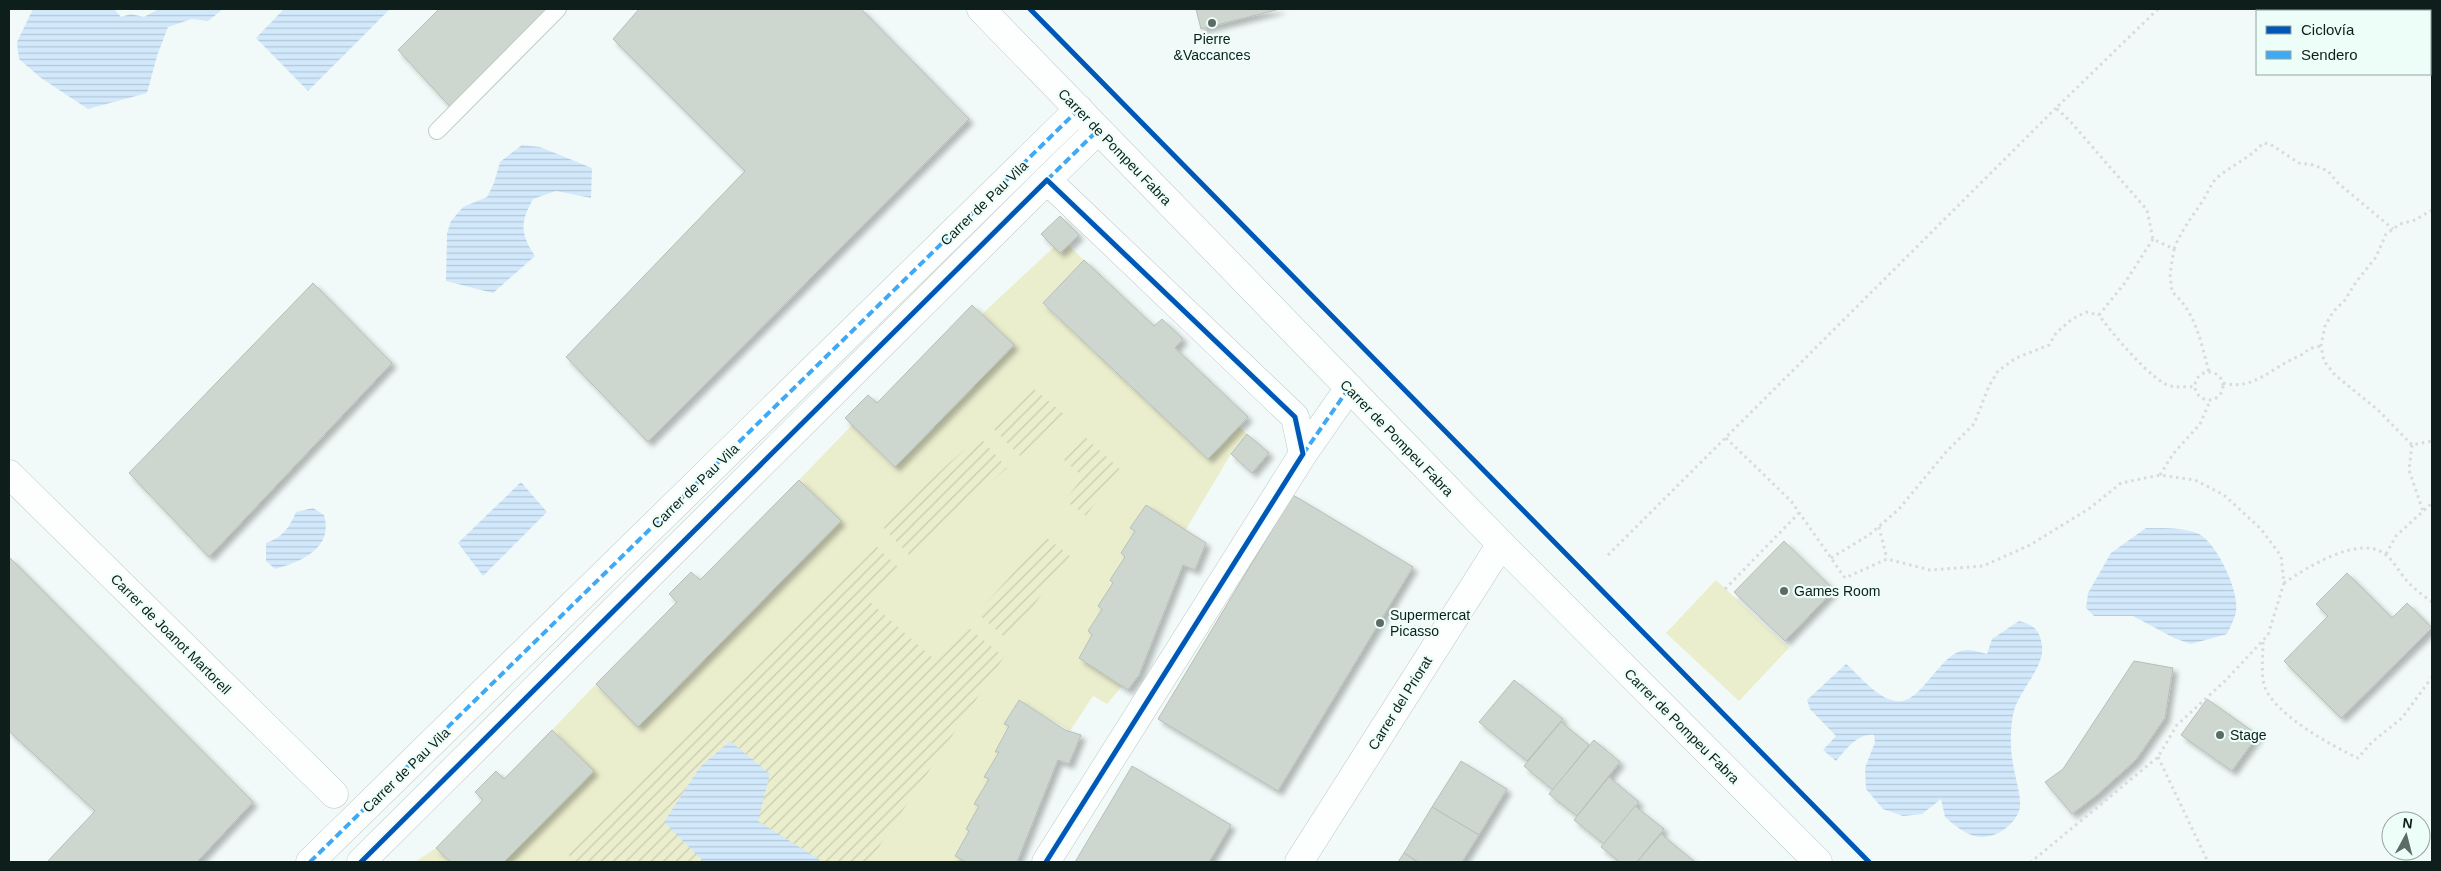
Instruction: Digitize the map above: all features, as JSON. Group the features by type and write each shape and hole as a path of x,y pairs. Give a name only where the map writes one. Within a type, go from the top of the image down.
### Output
{"street":[{"name":"Carrer de Pompeu Fabra","path":"981,9 1501,544 1818,862"},
{"name":"Carrer de Pau Vila","path":"310,862 1079,109"},
{"path":"361,862 1098,130"},
{"path":"1047,180 1295,417 1303,454"},
{"path":"1046,862 1303,454 1349,388"},
{"name":"Carrer de Joanot Martorell","path":"9,474 334,794"},
{"name":"Carrer del Priorat","path":"1299,862 1501,544"}],"lane":[{"path":"437,131 558,9"}],"path":[{"path":"1608,555 2056,108 2158,9"},
{"path":"2056,108 2070,121 2148,210 2153,239 2124,284 2099,315"},
{"path":"2209,372 2190,312 2183,301 2172,292 2170,274 2174,249 2188,218 2210,186 2220,176 2253,154 2263,143 2270,144 2299,163 2314,165 2328,171 2338,183 2393,229"},
{"path":"2412,445 2378,410 2335,375 2324,362 2321,346 2325,326 2332,312 2345,300 2356,282 2376,257 2386,234 2432,210"},
{"path":"2153,239 2174,249"},
{"path":"1831,558 1869,535 1899,509 1946,452 1974,424 1989,386 1998,371 2016,358 2049,345 2056,333 2072,319 2086,312 2099,315 2115,338 2154,376 2169,386 2195,386"},
{"path":"2210,401 2201,398 2195,386 2197,378 2209,372 2217,375 2223,383 2232,386 2254,383 2274,368 2288,359 2298,356 2309,347 2321,346"},
{"path":"2160,475 2173,454 2200,424 2210,401 2222,393 2223,383"},
{"path":"1726,438 1790,501 1845,578 1887,559 1930,570 1983,566 2030,545 2090,508 2121,483 2160,475 2194,480 2224,495 2262,529 2281,556 2284,583 2268,635 2177,726 2158,757 2031,862"},
{"path":"2412,445 2432,440"},
{"path":"2412,445 2409,470 2423,511"},
{"path":"2386,554 2396,536 2432,503"},
{"path":"1725,589 1799,513"},
{"path":"1879,527 1887,559"},
{"path":"2284,583 2304,570 2347,550 2370,547 2386,554 2408,582 2432,602"},
{"path":"2263,641 2264,685 2281,709 2323,740 2358,758 2372,742 2402,718 2432,677"},
{"path":"2158,757 2208,862"}],"green space":[{"path":"1068,245 1084,260 1043,304 1208,459 1239,427 1247,434 1231,454 1185,531 1146,505 1130,528 1135,531 1121,553 1125,557 1110,580 1113,583 1099,606 1102,609 1088,631 1092,635 1079,658 1122,686 1107,704 1093,696 1070,731 1018,700 1004,724 1009,726 995,751 999,752 984,777 989,779 974,804 979,806 966,829 969,831 955,855 966,862 504,862 594,771 552,730 596,684 639,726 841,521 799,480 852,425 895,467 1013,345 982,314 1054,247 1060,253"},
{"path":"1033,388 1065,415 1020,456 991,426"},
{"path":"1083,435 1120,469 1086,516 1065,500 1083,477 1062,458"},
{"path":"979,436 1007,468 910,556 881,525"},
{"path":"1046,537 1070,556 1008,640 977,613"},
{"path":"876,546 899,568 870,602 934,659 965,625 1004,657 869,862 569,862 570,845 727,688"},
{"path":"1716,580 1789,648 1739,701 1666,633"},
{"path":"436,848 451,862 415,862"}],"water":[{"path":"33,9 114,9 121,17 131,14 144,17 159,9 223,9 208,21 192,19 168,27 157,56 147,93 88,109 41,78 19,59 17,42"},
{"path":"284,9 390,9 308,91 256,38"},
{"path":"522,145 540,147 592,168 591,198 556,191 533,199 524,222 524,234 535,256 493,293 446,281 447,233 451,221 463,207 487,197 494,183 500,162"},
{"path":"521,482 547,512 483,576 458,543"},
{"path":"313,508 324,515 326,527 320,545 305,558 275,569 266,561 266,543 277,538 285,531 296,512"},
{"path":"2146,528 2186,530 2199,534 2213,547 2231,581 2236,604 2236,612 2227,634 2191,644 2174,638 2133,616 2094,616 2086,608 2088,593 2111,553"},
{"path":"2019,621 2029,624 2038,632 2041,640 2042,654 2013,715 2011,749 2020,807 2014,820 2004,830 1981,837 1968,834 1945,817 1941,799 1922,814 1903,816 1883,809 1866,789 1865,768 1875,742 1874,735 1857,739 1836,761 1823,750 1836,736 1810,709 1807,700 1846,664 1881,695 1895,701 1904,701 1912,697 1944,662 1953,655 1968,650 1987,654 1992,639"},
{"path":"730,741 770,774 758,821 820,860 819,862 704,862 664,822 700,767"}],"building":[{"path":"439,9 550,9 454,111 398,50"},
{"path":"639,9 861,9 969,119 648,442 566,357 745,171 613,39"},
{"name":"Pierre &Vaccances","path":"1196,9 1280,9 1201,29"},
{"path":"1060,216 1079,235 1060,253 1041,234"},
{"path":"1084,260 1154,326 1162,319 1183,339 1175,348 1248,417 1208,459 1043,303"},
{"path":"313,283 392,363 209,557 129,473"},
{"path":"972,305 1014,345 895,467 845,418 868,395 877,403"},
{"path":"1247,434 1269,453 1252,473 1231,454"},
{"path":"799,480 841,521 638,727 596,684 677,602 669,594 691,572 700,580"},
{"path":"1293,495 1413,567 1278,791 1158,719"},
{"path":"1146,505 1206,543 1195,570 1183,565 1139,675 1128,690 1079,658 1092,635 1088,631 1102,609 1098,606 1113,583 1110,580 1125,557 1121,553 1135,531 1130,528"},
{"name":"Games Room","path":"1784,541 1834,590 1785,641 1734,592"},
{"path":"9,557 253,802 197,862 47,862 95,811 9,731"},
{"path":"2347,573 2392,618 2407,603 2432,628 2341,718 2284,661 2328,616 2316,604"},
{"path":"2134,661 2173,668 2165,718 2136,760 2097,795 2072,814 2045,782 2063,769"},
{"path":"1514,680 1563,719 1527,761 1479,722"},
{"name":"Stage","path":"2207,699 2258,735 2232,771 2181,735"},
{"path":"1019,700 1065,730 1081,735 1069,764 1058,760 1017,862 966,862 955,856 969,831 966,829 979,806 974,804 989,779 984,777 999,752 995,752 1009,726 1004,724"},
{"path":"1561,722 1589,745 1553,790 1524,766"},
{"path":"552,730 594,771 504,862 451,862 436,848 483,800 475,792 496,771 504,779"},
{"path":"1594,740 1620,762 1577,816 1549,794"},
{"path":"1461,761 1507,789 1479,835 1432,807"},
{"path":"1132,766 1231,825 1209,862 1075,862"},
{"path":"1609,777 1639,802 1604,844 1574,820"},
{"path":"1635,806 1664,829 1637,862 1620,862 1601,847"},
{"path":"1432,807 1479,835 1462,862 1418,862 1404,853"},
{"path":"1661,834 1695,862 1637,862"},
{"path":"1404,853 1418,862 1398,862"}],"marked path":[{"path":"310,862 1079,109"},
{"path":"1047,180 1098,130"},
{"path":"1303,454 1349,388"}],"cycle path":[{"path":"1030,9 1869,862"},
{"path":"361,862 1047,180 1295,417 1303,454 1046,862"}],"place":[{"name":"Pierre &Vaccances","path":"1212,23"},
{"name":"Games Room","path":"1784,591"},
{"name":"Supermercat Picasso","path":"1380,623"},
{"name":"Stage","path":"2220,735"}]}
